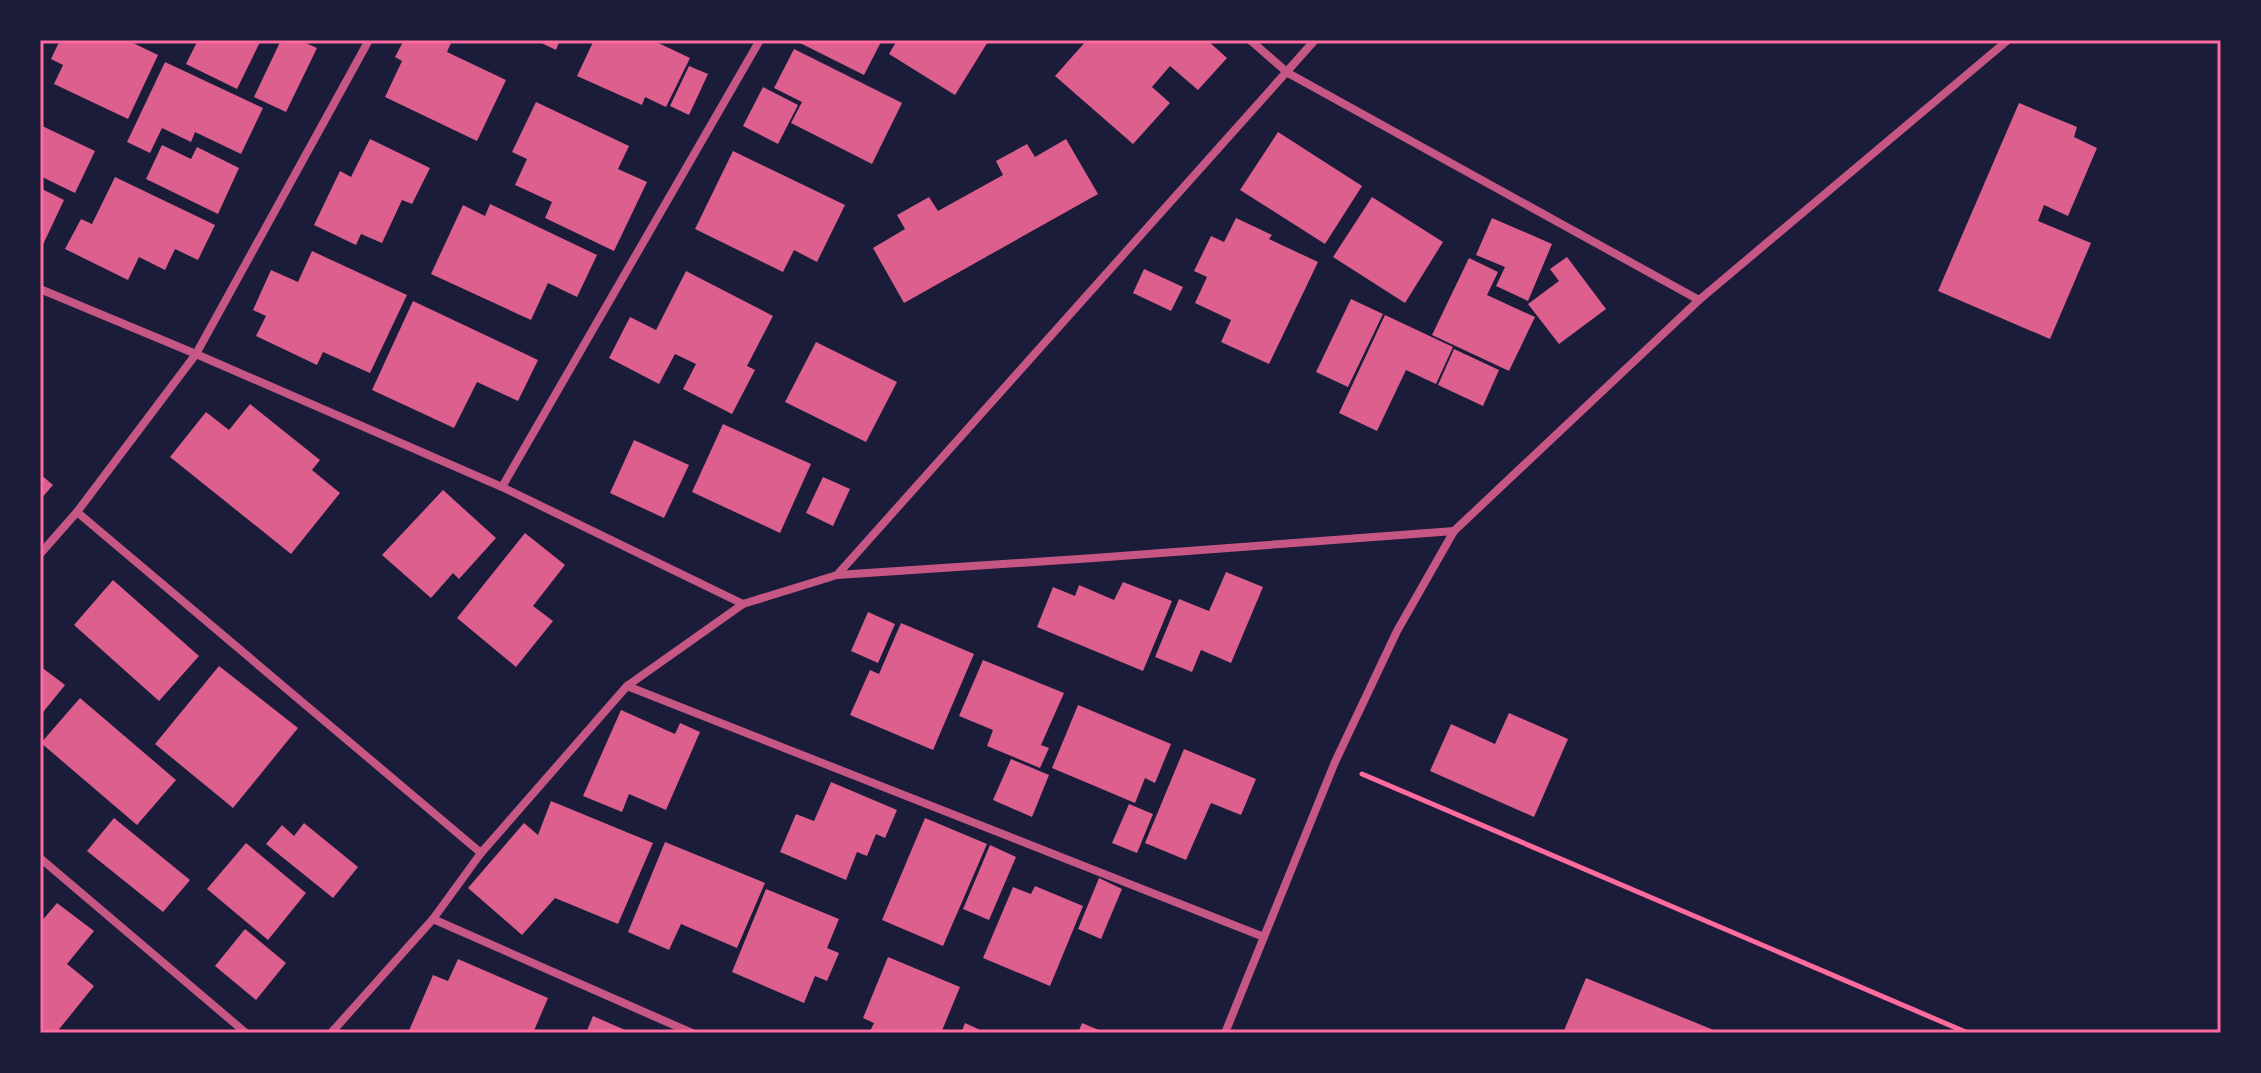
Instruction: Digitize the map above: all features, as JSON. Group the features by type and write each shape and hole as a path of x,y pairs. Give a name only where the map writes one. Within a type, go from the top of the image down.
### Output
{"street":[{"path":"40,554 77,512 196,354 369,40"},
{"path":"502,487 760,40"},
{"path":"1250,40 1288,73 1699,300"},
{"path":"837,575 1315,40"},
{"path":"1225,1033 1335,762 1397,631 1454,531 1699,300 2008,40"},
{"path":"40,289 502,487 743,604"},
{"path":"77,512 481,853"},
{"path":"331,1033 433,919 481,853 627,686 743,604 837,575 1454,531"},
{"path":"627,686 1264,937"},
{"path":"40,858 246,1033"},
{"path":"433,919 692,1033"}],"path":[{"path":"1335,762 1968,1033"}],"building":[{"path":"60,40 127,40 158,55 128,119 54,84 63,65 51,59"},
{"path":"198,40 261,40 237,89 186,64"},
{"path":"281,40 299,40 317,48 286,112 254,97"},
{"path":"404,40 445,40 451,43 447,52 506,80 477,141 385,97 402,61 395,57"},
{"path":"535,40 560,40 556,50"},
{"path":"594,40 652,40 690,58 666,107 645,97 642,105 577,76"},
{"path":"794,40 882,40 864,75"},
{"path":"897,40 989,40 955,95 889,54"},
{"path":"1087,40 1207,40 1227,58 1198,90 1170,66 1152,87 1170,103 1133,144 1055,76"},
{"path":"794,49 902,103 872,164 791,123 802,102 774,88"},
{"path":"165,62 263,108 241,154 195,132 191,142 162,128 150,153 127,142"},
{"path":"689,66 708,74 689,115 670,106"},
{"path":"763,87 798,105 778,144 743,126"},
{"path":"536,102 629,146 618,169 647,182 614,251 545,218 552,202 515,185 527,159 512,152"},
{"path":"2019,103 2077,127 2074,137 2097,148 2068,216 2044,205 2038,221 2091,243 2050,339 1938,291"},
{"path":"40,125 95,151 75,193 40,176"},
{"path":"1278,132 1362,186 1325,244 1240,190"},
{"path":"370,139 430,168 412,204 402,200 382,243 361,234 356,245 314,225 340,171 351,177"},
{"path":"1066,139 1098,194 904,303 873,248 905,229 897,215 929,197 938,211 1003,175 996,161 1027,144 1035,157"},
{"path":"162,145 191,159 197,147 239,168 218,214 146,179"},
{"path":"733,151 845,205 817,262 794,250 783,272 695,229"},
{"path":"115,177 215,225 198,260 175,249 165,270 139,257 128,280 65,249 81,219 92,224"},
{"path":"40,188 64,200 40,251"},
{"path":"1372,197 1443,242 1405,303 1333,257"},
{"path":"490,204 597,255 577,297 548,283 531,320 431,274 463,205 485,216"},
{"path":"1236,218 1272,235 1269,239 1318,262 1269,364 1221,342 1231,320 1195,303 1207,277 1194,271 1211,236 1224,242"},
{"path":"1492,218 1552,244 1528,301 1496,286 1505,267 1476,255"},
{"path":"312,251 407,295 370,373 323,352 317,365 256,336 266,316 253,310 271,270 298,282"},
{"path":"1567,257 1606,309 1559,344 1528,304 1559,281 1550,269"},
{"path":"1469,258 1498,272 1487,295 1535,317 1509,371 1432,335"},
{"path":"1144,269 1183,287 1171,311 1133,293"},
{"path":"686,271 773,316 747,366 755,370 732,414 683,389 696,364 675,354 659,384 609,358 630,317 656,330"},
{"path":"1351,299 1383,314 1348,387 1316,372"},
{"path":"413,301 538,360 518,401 477,382 454,428 372,390"},
{"path":"1385,315 1453,347 1436,384 1406,370 1377,431 1339,413"},
{"path":"816,342 897,382 866,442 785,402"},
{"path":"1454,349 1499,370 1483,406 1438,385"},
{"path":"250,404 320,460 312,470 340,493 291,554 170,457 206,412 229,430"},
{"path":"723,424 811,464 780,533 692,492"},
{"path":"634,440 689,465 664,518 610,493"},
{"path":"40,474 53,485 40,500"},
{"path":"823,477 850,489 833,526 806,513"},
{"path":"443,490 496,538 459,579 453,573 431,598 382,555"},
{"path":"525,533 565,565 533,606 553,621 516,667 457,618"},
{"path":"1226,572 1263,587 1231,663 1201,650 1192,672 1155,657 1179,599 1209,611"},
{"path":"113,580 199,656 159,701 74,625"},
{"path":"1123,582 1172,601 1143,671 1037,627 1053,587 1075,596 1079,585 1114,600"},
{"path":"868,612 895,624 878,663 851,651"},
{"path":"901,623 974,654 933,750 850,715 870,670 879,674"},
{"path":"983,660 1064,693 1041,745 1049,748 1040,768 987,746 993,730 959,716"},
{"path":"40,666 65,685 40,716"},
{"path":"219,666 298,728 233,808 155,744"},
{"path":"80,698 176,780 137,825 41,743"},
{"path":"1078,705 1171,744 1155,783 1145,778 1135,803 1052,768"},
{"path":"621,710 675,734 680,723 700,732 666,810 629,794 622,812 583,796"},
{"path":"1509,713 1568,739 1534,817 1430,771 1451,724 1495,744"},
{"path":"1184,749 1256,779 1241,815 1211,803 1186,860 1145,843"},
{"path":"1011,759 1049,775 1032,817 993,800"},
{"path":"831,782 897,810 885,838 876,834 867,856 857,852 846,880 780,852 796,814 814,821"},
{"path":"551,801 653,843 618,924 555,898 522,935 468,888 524,823 538,835"},
{"path":"1129,804 1153,814 1137,853 1112,843"},
{"path":"114,818 190,880 163,912 87,851"},
{"path":"925,818 987,844 943,946 882,920"},
{"path":"304,823 358,867 333,898 266,844 282,825 294,836"},
{"path":"665,842 765,883 737,948 681,924 669,950 628,932"},
{"path":"246,843 306,893 268,940 207,889"},
{"path":"990,845 1016,857 989,920 963,909"},
{"path":"1099,878 1122,889 1101,939 1078,929"},
{"path":"1035,886 1083,906 1050,986 983,958 1013,887 1031,894"},
{"path":"766,889 839,919 827,948 839,953 827,981 815,976 804,1003 732,972"},
{"path":"57,903 94,931 67,964 94,986 56,1033 48,1033 40,1026 40,923"},
{"path":"245,929 286,963 256,1000 215,966"},
{"path":"888,957 960,987 941,1033 869,1033 874,1023 863,1018"},
{"path":"458,959 548,998 533,1033 408,1033 433,975 448,981"},
{"path":"1586,978 1721,1033 1563,1033"},
{"path":"593,1016 632,1033 586,1033"},
{"path":"965,1023 987,1033 961,1033"},
{"path":"1082,1023 1106,1033 1078,1033"}]}
